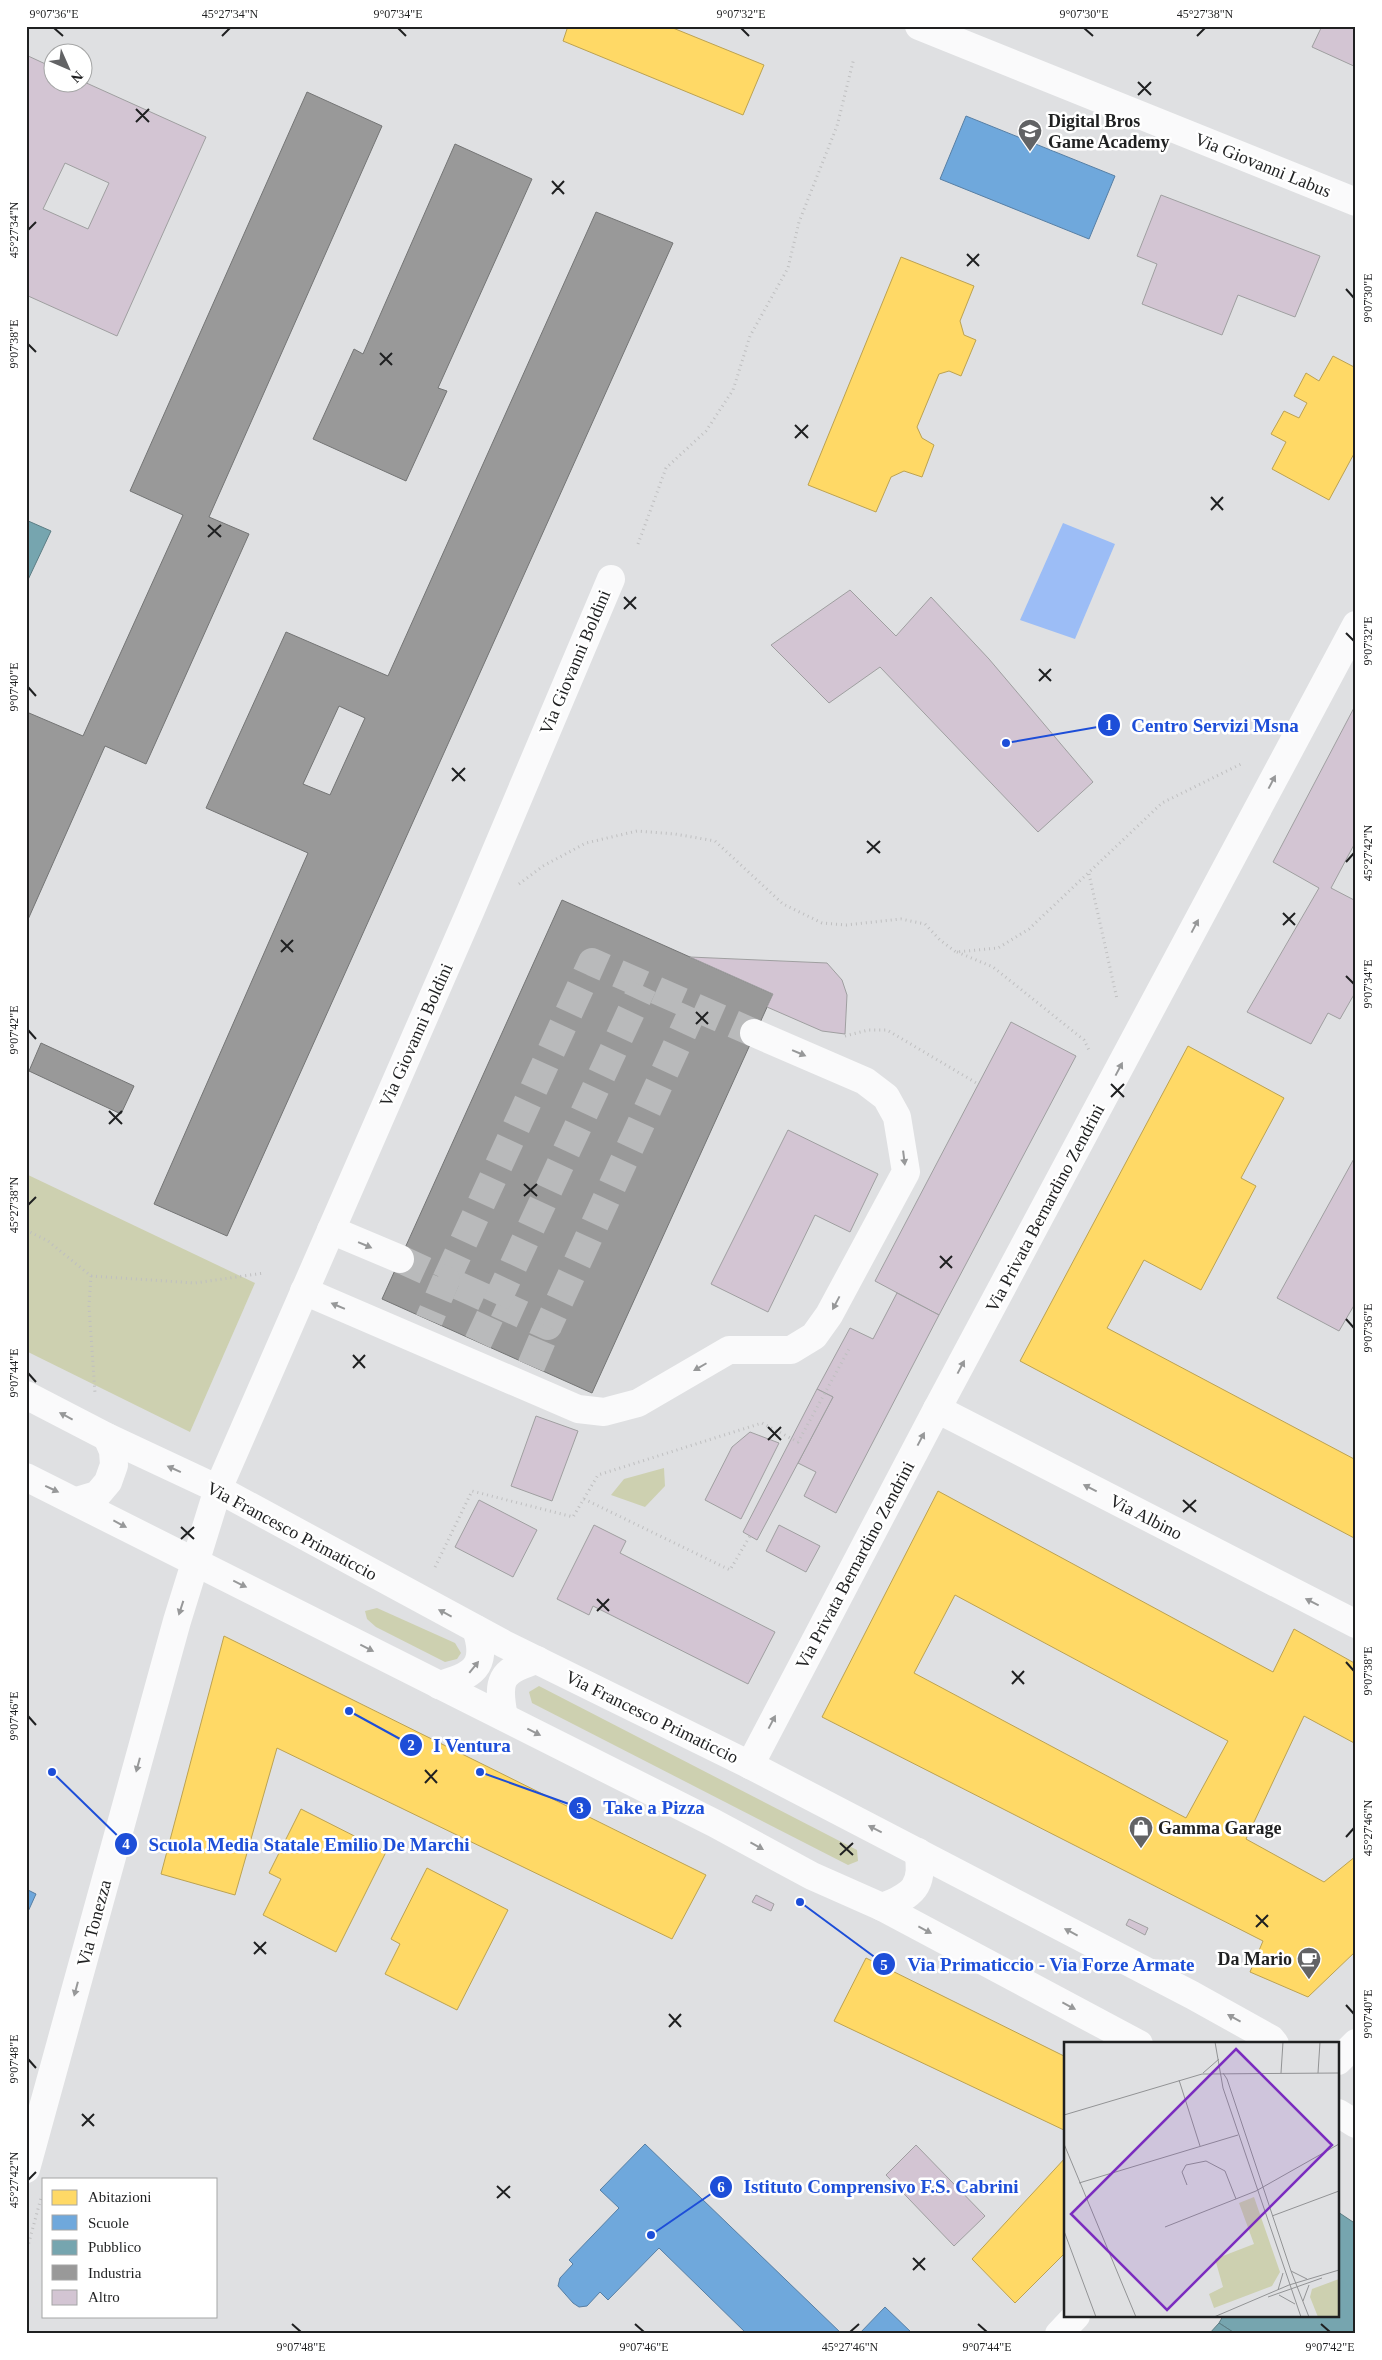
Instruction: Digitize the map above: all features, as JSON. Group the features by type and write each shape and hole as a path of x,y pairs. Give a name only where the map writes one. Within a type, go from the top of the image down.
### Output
{"street":[{"name":"Via Giovanni Labus","path":"919,26 1356,202"},
{"name":"Via Giovanni Boldini","path":"218,1489 466,921 610,579"},
{"name":"Via Privata Bernardino Zendrini","path":"750,1765 937,1409 1356,625"},
{"path":"304,1291 424,1330 528,1375 578,1410 604,1412 638,1403 729,1350 791,1350 814,1336 829,1315 906,1172 897,1117 886,1097 865,1081 754,1033"},
{"path":"330,1230 400,1259"},
{"name":"Via Francesco Primaticcio","path":"26,1395 107,1437 218,1489 476,1630 750,1765 1192,1995 1272,2039 1274,2042"},
{"name":"Via Albino","path":"937,1409 1356,1624"},
{"path":"77,1501 97,1495 108,1482 114,1466 114,1452 107,1437"},
{"path":"26,1477 714,1823 812,1876 882,1907 1135,2042"},
{"name":"Via Tonezza","path":"26,2169 177,1621 218,1489"},
{"path":"438,1684 466,1676 476,1668 481,1658 480,1642 476,1630"},
{"path":"504,1717 500,1686 507,1675 520,1665 537,1660"},
{"path":"882,1907 904,1899 916,1888 921,1868 918,1852"},
{"path":"1340,2059 1356,2043"},
{"path":"1340,2114 1356,2124"},
{"path":"1058,2334 1074,2318"}],"path":[{"path":"638,544 666,468 706,431 732,390 750,336 788,268 799,222 837,126 854,58"},
{"path":"956,952 998,948 1029,929 1162,803 1252,759"},
{"path":"514,888 543,866 586,843 637,831 675,834 715,841 784,904 822,923 846,925 901,919 925,924 940,940 956,952 993,967 1084,1040 1092,1057"},
{"path":"1088,873 1118,1003"},
{"path":"842,1036 868,1030 887,1030 978,1084"},
{"path":"26,1230 48,1242 91,1276 195,1283 264,1273"},
{"path":"91,1276 89,1306 95,1395"},
{"path":"435,1567 472,1491 573,1517 598,1475 762,1423 798,1442 849,1348"},
{"path":"584,1499 730,1570 750,1536"},
{"path":"26,2253 42,2194"}],"green space":[{"path":"26,1174 255,1283 190,1432 26,1351"},
{"path":"664,1468 665,1486 645,1507 611,1495 624,1479"},
{"path":"377,1608 455,1643 461,1653 457,1659 445,1662 376,1627 367,1619 365,1611"},
{"path":"539,1686 857,1850 858,1861 848,1865 532,1703 529,1692"}],"water":[{"path":"1063,523 1115,544 1075,639 1020,620"}],"building: Abitazioni":[{"path":"568,26 668,26 764,65 743,115 563,41"},
{"path":"901,257 974,286 960,321 964,335 976,340 961,376 949,371 939,374 917,427 922,438 934,445 922,477 904,471 891,477 876,512 808,485"},
{"path":"1333,356 1356,368 1356,450 1329,500 1272,469 1286,442 1271,434 1284,411 1299,418 1307,403 1294,396 1306,373 1319,381"},
{"path":"1188,1046 1284,1098 1241,1178 1256,1186 1201,1290 1144,1260 1107,1328 1356,1460 1356,1539 1020,1361"},
{"path":"938,1491 1273,1672 1294,1629 1356,1664 1356,1744 1304,1716 1246,1839 1324,1882 1356,1856 1356,1951 1308,1997 1250,1972 1263,1941 822,1717","holes":["955,1595 1228,1741 1186,1818 914,1673"]},
{"path":"224,1636 706,1875 672,1939 277,1748 235,1895 161,1874"},
{"path":"301,1809 386,1852 336,1952 263,1915 281,1879 269,1873"},
{"path":"427,1868 508,1910 457,2010 385,1974 400,1944 391,1939"},
{"path":"866,1958 1064,2056 1064,2130 834,2021"},
{"path":"1064,2159 1064,2254 1015,2303 972,2259"}],"building: Scuole":[{"path":"966,116 1115,176 1089,239 940,179"},
{"path":"26,1889 36,1894 26,1916"},
{"path":"645,2144 842,2334 747,2334 659,2248 608,2300 600,2292 587,2306 579,2307 573,2303 558,2286 560,2278 573,2264 569,2260 619,2208 600,2190"},
{"path":"885,2307 913,2334 859,2334"}],"building: Pubblico":[{"path":"26,520 51,531 26,584"},
{"path":"1340,2213 1356,2224 1356,2334 1236,2334 1219,2323 1222,2318 1340,2318"},
{"path":"1219,2323 1236,2334 1209,2334"}],"building: Industria":[{"path":"307,92 382,126 209,517 249,534 146,764 105,746 26,924 26,720 29,713 83,736 183,515 130,491"},
{"path":"455,144 532,179 438,388 447,391 406,481 313,439 354,349 363,354"},
{"path":"596,212 673,243 227,1236 154,1204 308,853 206,808 286,632 388,676","holes":["339,706 365,718 330,795 303,784"]},
{"path":"562,900 773,994 592,1393 382,1299"},
{"path":"41,1043 134,1086 121,1114 29,1071"}],"building: Altro":[{"path":"1322,26 1356,26 1356,67 1312,47"},
{"path":"26,55 42,62 42,92 92,92 92,86 206,137 117,336 26,295","holes":["65,163 109,183 88,229 43,209"]},
{"path":"1161,195 1320,256 1295,317 1238,295 1222,335 1142,304 1157,264 1137,256"},
{"path":"850,590 896,636 931,597 989,659 1093,782 1038,832 880,667 829,703 771,645"},
{"path":"1356,704 1356,841 1331,888 1356,901 1356,991 1340,1019 1328,1013 1311,1044 1247,1012 1319,888 1273,862"},
{"path":"690,957 827,963 842,980 847,995 845,1034 822,1031 767,1007 773,994"},
{"path":"1011,1022 1076,1056 939,1315 875,1281"},
{"path":"788,1130 878,1174 850,1232 815,1215 768,1312 711,1284"},
{"path":"1356,1155 1356,1302 1339,1331 1277,1298"},
{"path":"897,1293 939,1315 836,1513 804,1496 816,1472 798,1463 833,1397 817,1389 850,1328 873,1339"},
{"path":"817,1389 833,1397 757,1540 743,1532"},
{"path":"536,1416 578,1431 552,1501 511,1486"},
{"path":"750,1432 779,1443 741,1519 705,1500 732,1447"},
{"path":"479,1500 537,1530 513,1577 455,1547"},
{"path":"594,1525 626,1541 620,1553 775,1632 748,1684 593,1606 589,1615 557,1599"},
{"path":"779,1525 820,1546 806,1572 766,1551"},
{"path":"756,1895 774,1904 771,1911 752,1902"},
{"path":"1129,1919 1148,1928 1145,1935 1126,1925"},
{"path":"916,2145 985,2216 954,2246 886,2175"}],"tunnel":[{"path":"694,1008 548,1326 446,1280 592,962 754,1033"},
{"path":"478,1342 643,986"},
{"path":"400,1259 446,1280 429,1320"},
{"path":"531,1366 548,1326"}],"place":[{"name":"Digital Bros Game Academy","path":"1030,152"},
{"name":"Centro Servizi Msna","path":"1006,743"},
{"name":"I Ventura","path":"349,1711"},
{"name":"Scuola Media Statale Emilio De Marchi","path":"52,1772"},
{"name":"Take a Pizza","path":"480,1772"},
{"name":"Gamma Garage","path":"1141,1849"},
{"name":"Via Primaticcio - Via Forze Armate","path":"800,1902"},
{"name":"Da Mario","path":"1309,1980"},
{"name":"Istituto Comprensivo F.S. Cabrini","path":"651,2235"}]}
